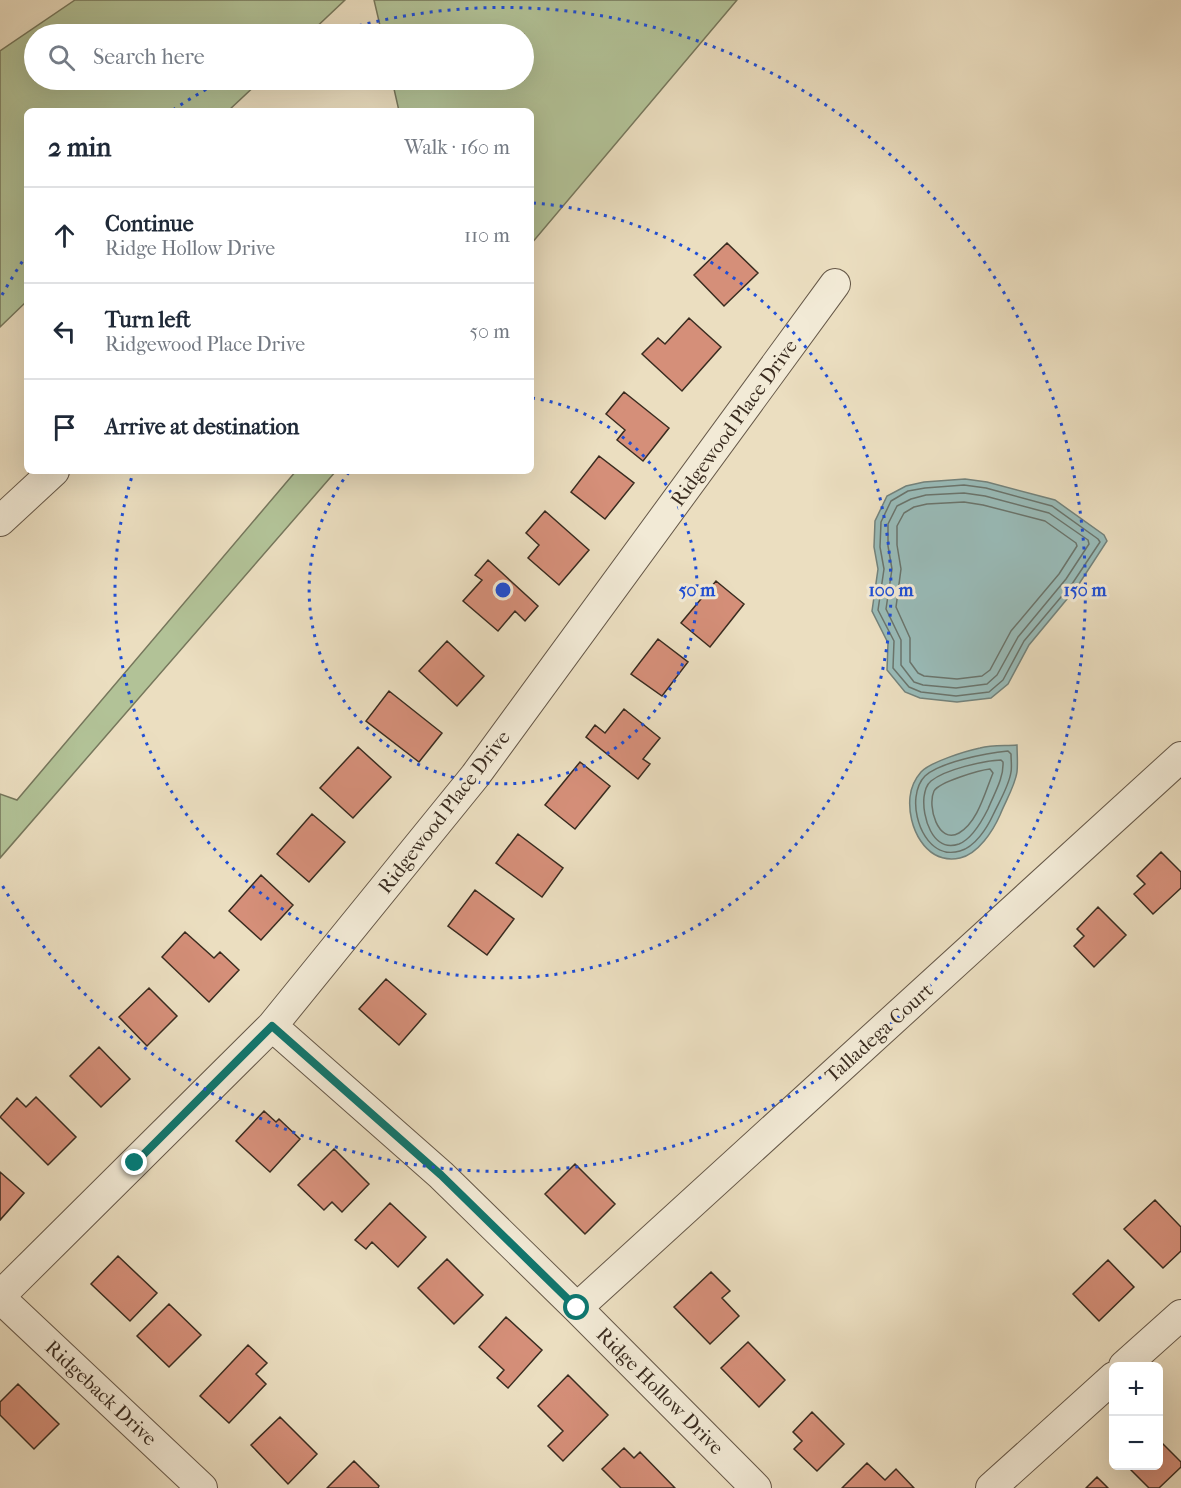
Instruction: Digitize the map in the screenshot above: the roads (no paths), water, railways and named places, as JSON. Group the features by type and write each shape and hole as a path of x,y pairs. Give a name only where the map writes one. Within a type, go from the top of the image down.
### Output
{"street":[{"name":"Ridgewood Place Drive","path":"0,1297 272,1026 475,776 835,284"},
{"path":"0,521 51,474"},
{"name":"Talladega Court","path":"577,1308 1181,757"},
{"name":"Ridge Hollow Drive","path":"272,1026 441,1175 756,1488"},
{"name":"Ridgeback Drive","path":"0,1297 202,1488"},
{"path":"1129,1362 1181,1315"},
{"path":"992,1488 1109,1381"}],"water":[{"path":"965,479 987,482 1055,500 1104,535 1107,541 1077,587 1029,645 1008,684 991,698 957,702 920,698 905,692 887,670 888,643 872,611 878,569 874,547 875,521 887,496 906,486 924,482"},
{"path":"1017,745 1017,769 1014,783 997,821 979,847 967,856 948,859 937,856 928,849 915,831 910,808 912,787 921,772 940,761 980,748"}]}
